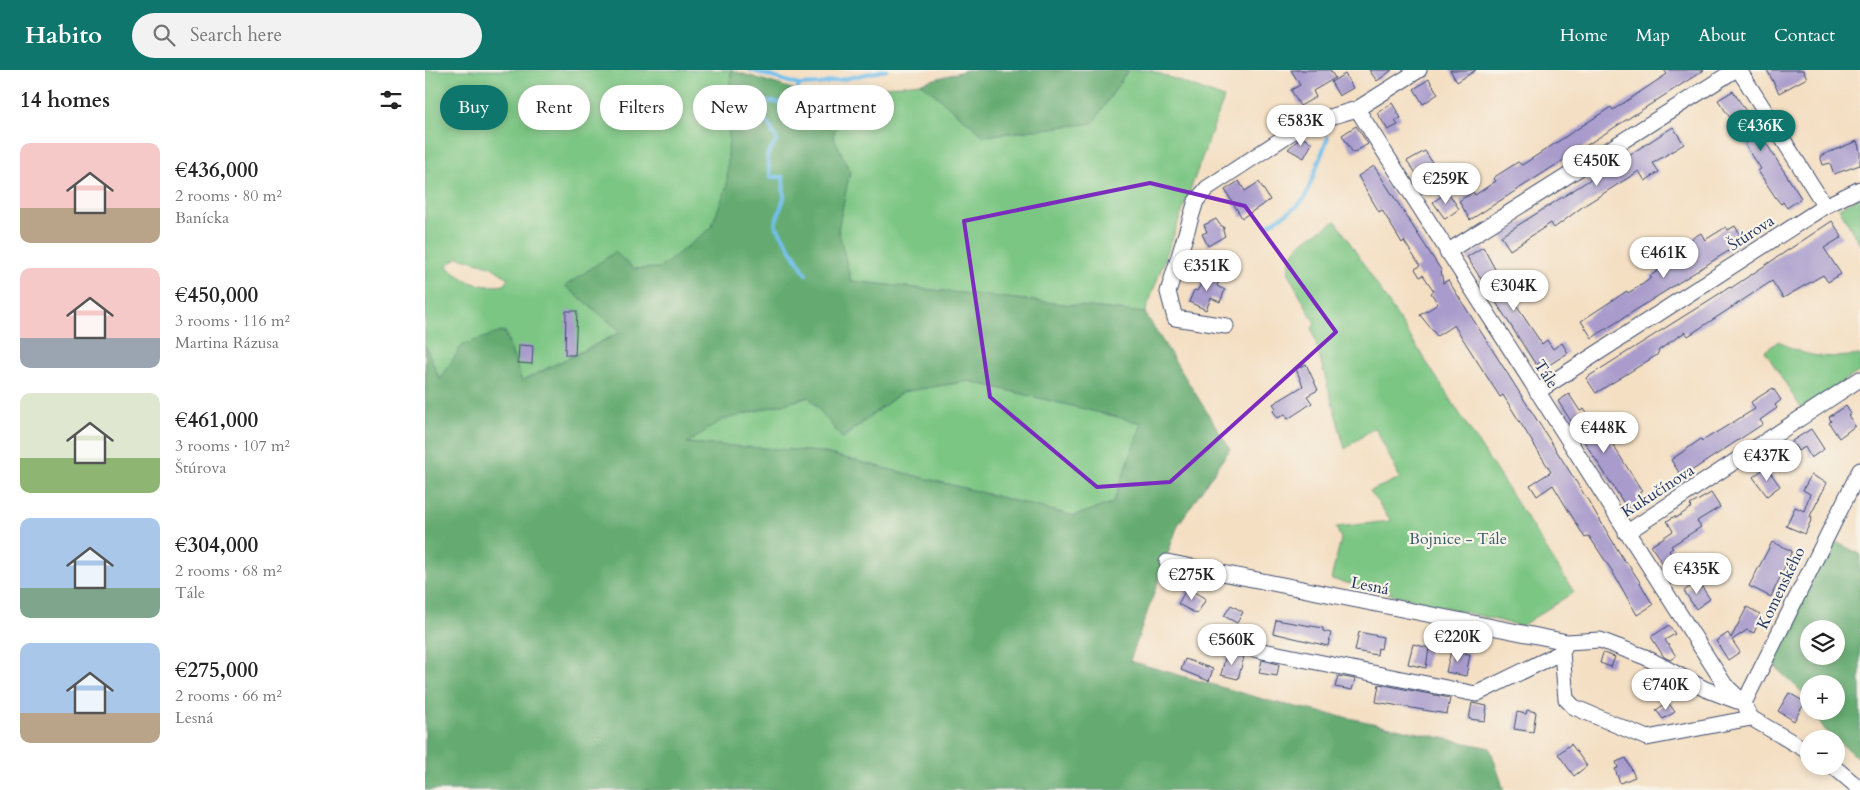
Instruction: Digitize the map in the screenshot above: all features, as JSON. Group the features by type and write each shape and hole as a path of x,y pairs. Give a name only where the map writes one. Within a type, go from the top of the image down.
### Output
{"street":[{"path":"1226,326 1175,318 1168,292 1196,201 1207,188 1303,125 1357,109 1419,70"},
{"path":"1447,252 1735,70"},
{"path":"1739,70 1825,206"},
{"name":"Tále","path":"1357,109 1626,533 1725,685 1744,703"},
{"name":"Štúrova","path":"1537,392 1825,206 1860,189"},
{"name":"Kukučínova","path":"1626,533 1860,379"},
{"name":"Komenského","path":"1744,703 1855,491 1860,470"},
{"name":"Lesná","path":"1167,562 1565,647"},
{"name":"Lesná","path":"1237,646 1476,694 1565,647 1600,640 1645,657 1705,689 1744,703"},
{"path":"1565,647 1567,699 1573,707 1647,738 1751,718"},
{"path":"1744,703 1751,718 1800,747"},
{"path":"1844,775 1860,789"}],"highlighted area":[{"path":"1150,183 1245,206 1336,332 1170,482 1097,487 990,397 964,221"}],"green space":[{"path":"425,70 731,70 730,85 693,85 693,130 729,130 727,186 711,228 660,268 634,269 566,286 623,331 521,381 505,331 440,380 425,345","holes":["458,257 490,266 508,278 505,285 479,285 460,277 446,266"]},
{"path":"731,70 780,85 777,85 777,130 835,130 833,136 850,171 838,229 851,281 1145,313 1230,449 1178,525 1130,661 1273,702 1490,748 1504,790 425,790 425,345 440,380 462,345 504,331 522,381 622,332 565,286 615,252 634,269 660,268 711,228 727,186 729,130 767,130 767,85 730,85","holes":["969,381 1142,423 1113,503 1074,516 821,452 687,443 722,420 809,397 842,438 902,392"]},
{"path":"967,70 1128,70 1093,123 984,136 921,83"},
{"path":"1128,70 1150,70 1224,98 1145,313 851,281 838,229 850,171 833,136 835,130 894,130 894,86 921,83 984,136 1093,123"},
{"path":"1860,197 1860,245 1839,208"},
{"name":"Bojnice - Tále","path":"1336,221 1574,592 1521,626 1331,579 1341,539 1336,527 1391,521 1370,491 1400,478 1375,427 1345,449 1312,329 1315,323 1289,275 1289,265 1292,256 1303,242"},
{"path":"1779,341 1799,351 1818,356 1860,355 1860,371 1801,408 1765,351"},
{"path":"969,381 1143,423 1113,503 1074,516 821,452 686,443 722,420 809,397 843,438 902,392"},
{"path":"1830,539 1860,554 1860,760 1845,747 1845,730 1825,730 1819,720 1845,720 1845,675 1800,675 1800,690 1776,668 1773,656"}],"building":[{"path":"1291,70 1330,70 1335,78 1313,91 1316,97 1300,106 1291,90 1300,85"},
{"path":"1369,70 1392,70 1377,81"},
{"path":"1450,70 1476,70 1457,82"},
{"path":"1664,70 1704,70 1470,220 1459,201 1473,192 1475,195 1496,181 1493,178 1518,162 1522,165 1611,107 1613,110 1667,74"},
{"path":"1767,70 1803,70 1807,78 1779,93"},
{"path":"1345,74 1353,88 1339,96 1331,82"},
{"path":"1429,79 1438,94 1423,104 1414,89"},
{"path":"1733,91 1801,198 1787,208 1783,202 1781,204 1776,198 1758,171 1761,169 1745,144 1747,143 1718,100"},
{"path":"1392,103 1401,118 1395,121 1398,125 1388,130 1377,113"},
{"path":"1356,126 1368,144 1353,153 1342,135"},
{"path":"1673,127 1684,144 1653,163 1659,172 1645,181 1639,171 1585,205 1554,228 1551,223 1510,250 1501,236"},
{"path":"1301,137 1312,143 1304,158 1288,149"},
{"path":"1857,141 1860,151 1860,165 1834,174 1830,163 1823,165 1820,156"},
{"path":"1425,151 1432,162 1416,173 1407,161"},
{"path":"1374,166 1441,270 1443,283 1448,280 1625,562 1638,579 1653,605 1637,615 1612,571 1589,536 1585,538 1553,485 1537,496 1530,485 1551,472 1503,395 1500,397 1454,325 1437,336 1420,315 1438,304 1431,293 1434,291 1423,275 1420,277 1415,269 1420,266 1404,241 1402,243 1382,210 1379,212 1358,176"},
{"path":"1239,181 1245,191 1259,182 1270,200 1242,218 1225,190"},
{"path":"1448,192 1459,209 1445,219 1433,202"},
{"path":"1216,219 1224,227 1225,236 1208,246 1202,234 1207,232 1204,225"},
{"path":"1832,221 1842,237 1824,248 1841,274 1828,282 1823,275 1783,298 1772,281 1688,336 1685,332 1659,350 1657,355 1596,393 1586,378 1731,288"},
{"path":"1735,226 1744,241 1592,338 1581,321 1627,291 1628,293 1643,284 1651,278 1650,276 1696,247 1691,239 1701,233 1705,240 1726,227 1728,230"},
{"path":"1483,247 1509,295 1542,344 1547,340 1553,349 1562,343 1568,353 1549,365 1545,359 1536,365 1467,257"},
{"path":"1208,272 1220,278 1217,286 1225,290 1220,302 1211,298 1206,310 1189,302 1194,290 1197,291"},
{"path":"566,311 577,311 575,355 565,355"},
{"path":"519,345 533,346 532,364 518,363"},
{"path":"1306,364 1318,390 1307,396 1312,403 1288,419 1285,414 1278,418 1273,411 1276,408 1273,404 1303,386 1296,369"},
{"path":"1773,388 1781,400 1775,405 1777,408 1760,420 1763,424 1682,477 1671,460 1701,439 1702,441 1755,409 1751,402"},
{"path":"1569,394 1580,411 1584,409 1603,437 1606,434 1642,491 1636,495 1640,500 1637,502 1639,504 1629,511 1558,401"},
{"path":"1846,406 1851,414 1848,415 1855,426 1839,438 1829,423 1831,421 1829,417"},
{"path":"1811,429 1824,449 1811,458 1805,447 1798,451 1792,441"},
{"path":"1766,467 1780,486 1767,496 1753,477"},
{"path":"1811,475 1827,483 1811,514 1810,517 1812,518 1805,534 1786,526 1795,507 1804,511 1810,494 1803,490"},
{"path":"1711,493 1720,507 1697,521 1701,527 1671,546 1673,548 1669,551 1677,563 1667,570 1651,546 1673,531 1667,521 1675,516 1676,518 1692,507 1690,505"},
{"path":"1772,542 1792,551 1771,597 1749,586"},
{"path":"1698,581 1710,599 1696,609 1684,591"},
{"path":"1187,588 1206,599 1197,614 1178,604"},
{"path":"1231,605 1243,612 1237,623 1224,616"},
{"path":"1747,607 1760,614 1757,620 1759,621 1754,633 1747,630 1732,640 1740,652 1728,660 1716,641 1728,633 1731,638"},
{"path":"1276,620 1323,628 1323,631 1331,633 1328,646 1273,633"},
{"path":"1669,625 1675,634 1665,640 1676,656 1670,660 1664,657 1651,637"},
{"path":"1359,632 1383,637 1381,649 1378,648 1377,655 1355,651"},
{"path":"1413,644 1429,648 1426,668 1408,664"},
{"path":"1451,651 1470,654 1466,676 1446,672"},
{"path":"1603,653 1615,657 1611,667 1600,663"},
{"path":"1226,654 1244,657 1238,679 1221,675"},
{"path":"1185,659 1213,669 1209,681 1181,670"},
{"path":"1262,660 1279,664 1277,676 1259,673"},
{"path":"1338,676 1355,679 1352,690 1335,687"},
{"path":"1379,684 1450,698 1447,714 1376,702"},
{"path":"1789,693 1800,699 1800,711 1794,721 1778,711"},
{"path":"1668,702 1675,712 1663,719 1656,710"},
{"path":"1472,703 1487,706 1485,721 1469,719"},
{"path":"1527,710 1536,712 1533,732 1514,729 1517,712 1526,714"},
{"path":"1571,744 1587,766 1574,776 1558,754"},
{"path":"1626,758 1635,777 1620,783 1615,769 1618,768 1616,762"}],"waterway":[{"path":"750,70 799,85 820,84 886,70"},
{"path":"777,102 763,101 755,108 757,121 768,123 777,140 767,156 771,177 783,177 784,198 775,224 806,274"},
{"path":"1267,226 1295,208 1305,198 1328,137"}]}
